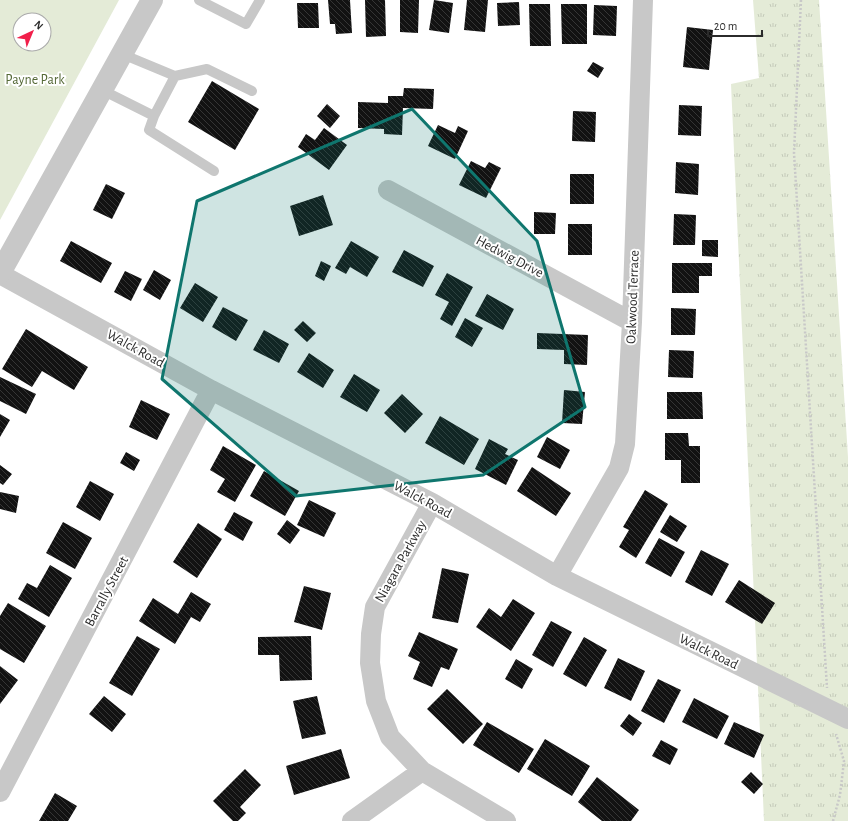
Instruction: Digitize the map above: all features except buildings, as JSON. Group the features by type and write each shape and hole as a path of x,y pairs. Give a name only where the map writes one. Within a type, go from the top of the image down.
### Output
{"street":[{"path":"0,274 152,0"},
{"name":"Oakwood Terrace","path":"557,576 619,468 625,444 632,322 643,0"},
{"name":"Hedwig Drive","path":"388,190 632,322"},
{"name":"Walck Road","path":"0,274 212,390 432,503 557,576 848,719"},
{"name":"Barrally Street","path":"0,792 212,390"},
{"name":"Niagara Parkway","path":"432,503 375,607 370,634 370,663 376,701 390,737 422,771 506,821"},
{"path":"352,821 422,771"}],"lane":[{"path":"199,0 246,24 260,0"},
{"path":"122,54 175,76 207,69 252,90"},
{"path":"175,76 154,116 149,130 214,170"},
{"path":"102,90 154,116"}],"path":[{"path":"801,0 794,153 828,709 844,761 840,795 833,821"}],"highlighted area":[{"path":"412,109 537,241 585,407 483,475 296,496 162,379 197,201"}],"green space":[{"name":"Payne Park","path":"0,0 119,0 0,220"},
{"path":"753,0 819,0 848,457 848,821 764,821 731,84 759,78"}]}
